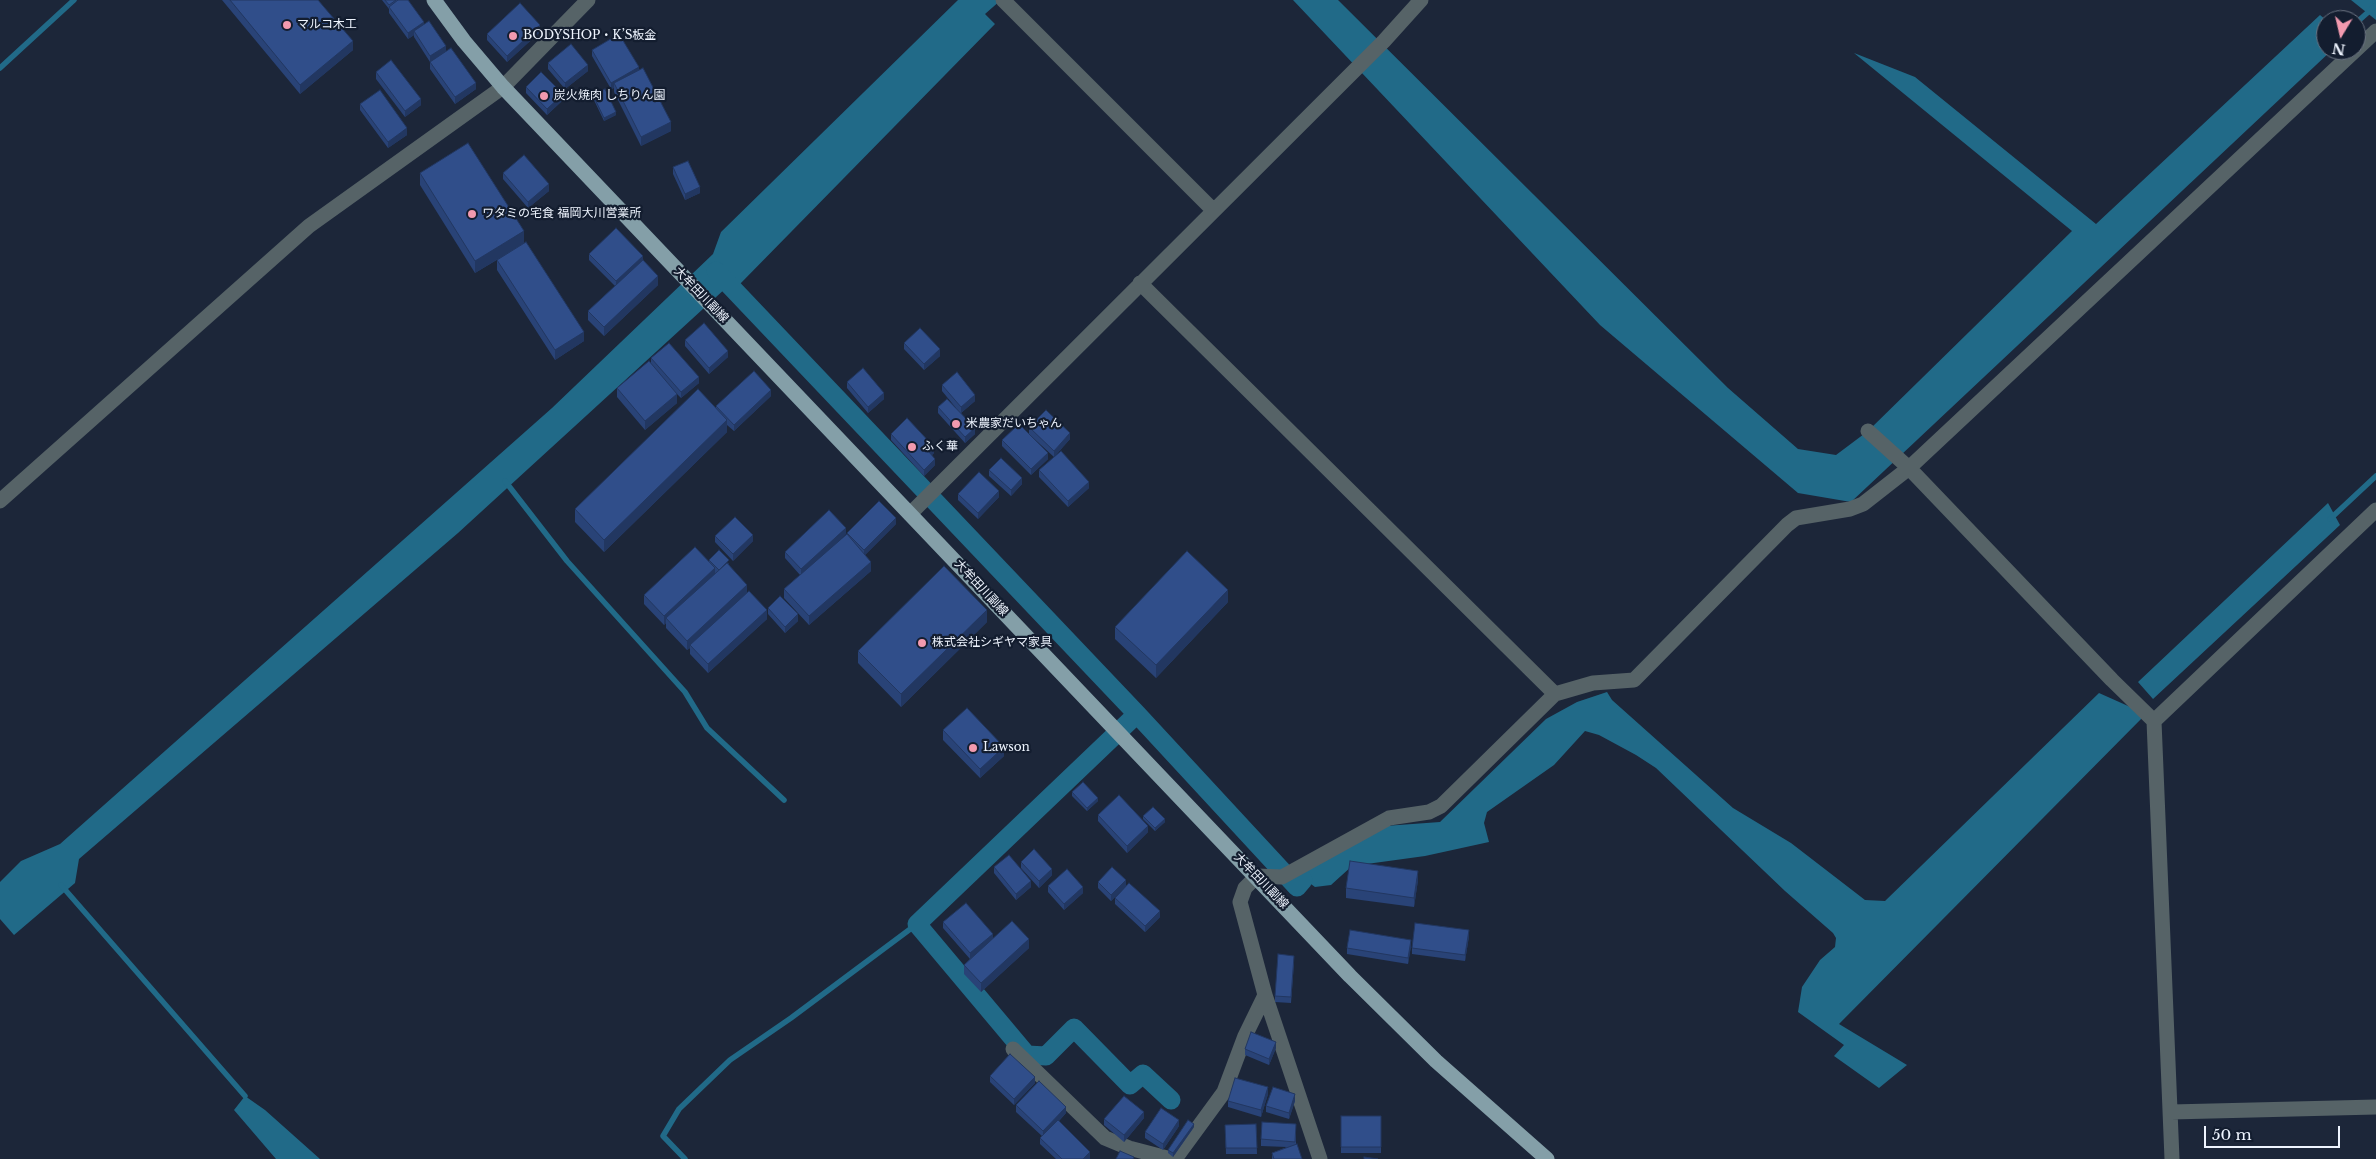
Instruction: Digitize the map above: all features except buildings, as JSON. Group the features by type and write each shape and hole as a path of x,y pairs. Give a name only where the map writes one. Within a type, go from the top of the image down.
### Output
{"main road":[{"name":"大牟田川副線","path":"434,0 464,41 503,86 1350,976 1436,1061 1547,1159"}],"street":[{"path":"0,501 309,226 503,86 588,0"},
{"path":"910,514 1384,41 1421,0"},
{"path":"1005,2 1213,210"},
{"path":"1320,1159 1266,996 1240,902 1245,888 1256,876 1282,877 1390,818 1429,812 1441,806 1555,694 1598,682 1634,680 1796,518 1850,509 1862,504 1909,468 2376,31"},
{"path":"1140,283 1555,694"},
{"path":"1868,431 1909,468 2112,680 2150,717 2172,1159"},
{"path":"2150,717 2376,510"},
{"path":"1175,1159 1224,1092 1245,1036 1266,996"},
{"path":"1013,1049 1106,1138 1129,1148 1171,1159"},
{"path":"2171,1112 2376,1107"}],"water":[{"path":"958,0 1001,0 985,14 995,24 740,284 732,290 727,287 458,533 79,859 75,883 14,935 0,919 0,882 21,861 60,844 552,408 713,254 721,232"},
{"path":"1293,0 1338,0 1728,388 1798,449 1836,455 1868,431 2072,231 1854,53 1915,77 2096,224 2316,19 2316,60 2321,60 1851,502 1798,493 1600,325"},
{"path":"2351,0 2376,0 2376,20 2366,10"},
{"path":"2328,503 2340,525 2153,699 2138,682"},
{"path":"1607,692 1612,700 1733,808 1791,843 1865,900 1885,901 2099,693 2146,714 1839,1024 1907,1065 1879,1088 1834,1056 1844,1045 1798,1012 1802,987 1820,960 1835,947 1836,938 1833,933 1785,891 1656,768 1599,735 1585,731 1554,765 1487,812 1484,823 1489,842 1425,856 1352,866 1331,885 1315,887 1297,874 1385,826 1440,822 1546,719 1577,702"},
{"path":"245,1096 265,1110 320,1159 276,1159 234,1110"}],"waterway":[{"path":"0,68 74,0"},
{"path":"2366,14 2376,5"},
{"path":"716,271 1137,714 1297,887 1303,880"},
{"path":"2330,519 2376,476"},
{"path":"505,481 567,561 685,692 707,728 784,800"},
{"path":"1137,714 917,924 1027,1055 1046,1056 1074,1028 1130,1085 1143,1074 1171,1100"},
{"path":"61,885 245,1096"},
{"path":"685,1159 663,1136 679,1109 730,1060 791,1018 917,924"}],"place":[{"name":"マルコ木工","path":"287,25"},
{"name":"BODYSHOP・K’S板金","path":"513,36"},
{"name":"炭火焼肉 しちりん園","path":"544,96"},
{"name":"ワタミの宅食 福岡大川営業所","path":"472,214"},
{"name":"米農家だいちゃん","path":"956,424"},
{"name":"ふく華","path":"912,447"},
{"name":"株式会社シギヤマ家具","path":"922,643"},
{"name":"Lawson","path":"973,748"}]}
